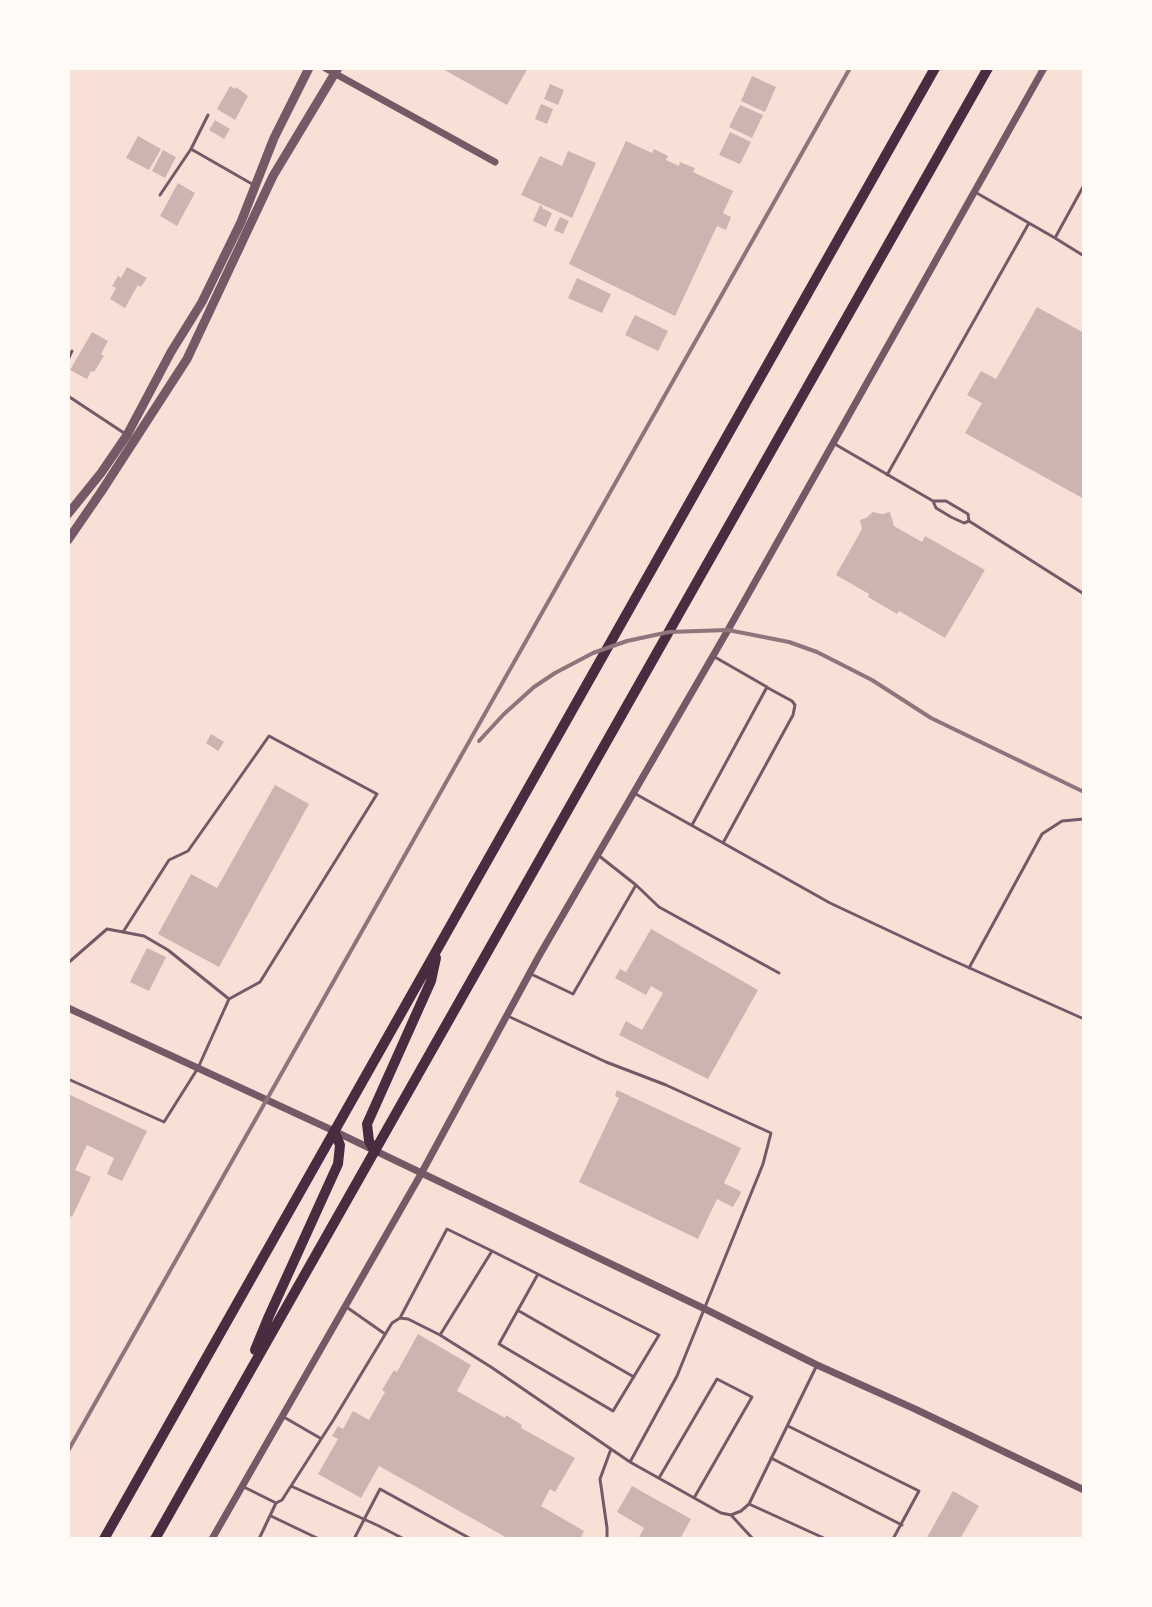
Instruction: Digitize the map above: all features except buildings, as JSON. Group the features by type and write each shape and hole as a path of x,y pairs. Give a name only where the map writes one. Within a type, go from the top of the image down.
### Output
{"main road":[{"path":"104,1539 935,68"},
{"path":"155,1539 988,68"},
{"path":"375,1152 369,1141 367,1124 431,981 437,948"},
{"path":"244,1380 269,1316 338,1164 340,1145 334,1131"}],"street":[{"path":"68,540 101,492 171,352 228,251 274,138 309,68"},
{"path":"325,68 336,71 495,162"},
{"path":"216,1538 242,1486 421,1174 530,974 1044,68"},
{"path":"68,514 131,437 187,359 265,192 336,71"},
{"path":"68,1008 334,1131 817,1365 1084,1490"}],"lane":[{"path":"160,195 191,149 208,115"},
{"path":"191,149 265,192"},
{"path":"1055,238 1084,185"},
{"path":"974,191 1084,256"},
{"path":"887,475 1029,223"},
{"path":"68,360 72,351"},
{"path":"68,396 131,437"},
{"path":"833,443 933,501 946,501 968,514 969,521 1084,594"},
{"path":"933,501 936,508 951,517 964,523 969,521"},
{"path":"713,656 795,705 793,715 723,843"},
{"path":"692,825 767,687"},
{"path":"68,1079 164,1122 198,1068 229,999 260,982 377,794 269,736 188,851 169,860 123,932"},
{"path":"634,793 830,903 1084,1019"},
{"path":"969,968 1042,834 1062,821 1084,819"},
{"path":"598,855 659,907 779,973"},
{"path":"530,974 573,994 636,885"},
{"path":"68,963 107,929 144,936 168,950 229,999"},
{"path":"507,1016 771,1133 763,1164 677,1376 630,1462"},
{"path":"259,1539 276,1503 282,1500 392,1323 400,1318 447,1229 538,1274 659,1335 613,1411 499,1344 538,1274"},
{"path":"440,1335 492,1251"},
{"path":"345,1306 385,1334"},
{"path":"518,1310 634,1377"},
{"path":"400,1318 440,1335 630,1462 721,1513 731,1515 749,1504 817,1365"},
{"path":"659,1478 717,1379 752,1397 694,1498"},
{"path":"282,1416 321,1439"},
{"path":"787,1426 919,1491 893,1539"},
{"path":"607,1539 600,1479 611,1449"},
{"path":"771,1458 902,1525"},
{"path":"242,1486 276,1503"},
{"path":"291,1486 404,1539"},
{"path":"354,1539 380,1489 471,1539"},
{"path":"749,1504 826,1539"},
{"path":"731,1515 753,1539"},
{"path":"271,1516 319,1539"}],"railway":[{"path":"68,1451 850,68"},
{"path":"479,741 534,687 593,653 627,641 669,632 728,630 789,642 817,652 872,680 931,718 1084,792"}]}
